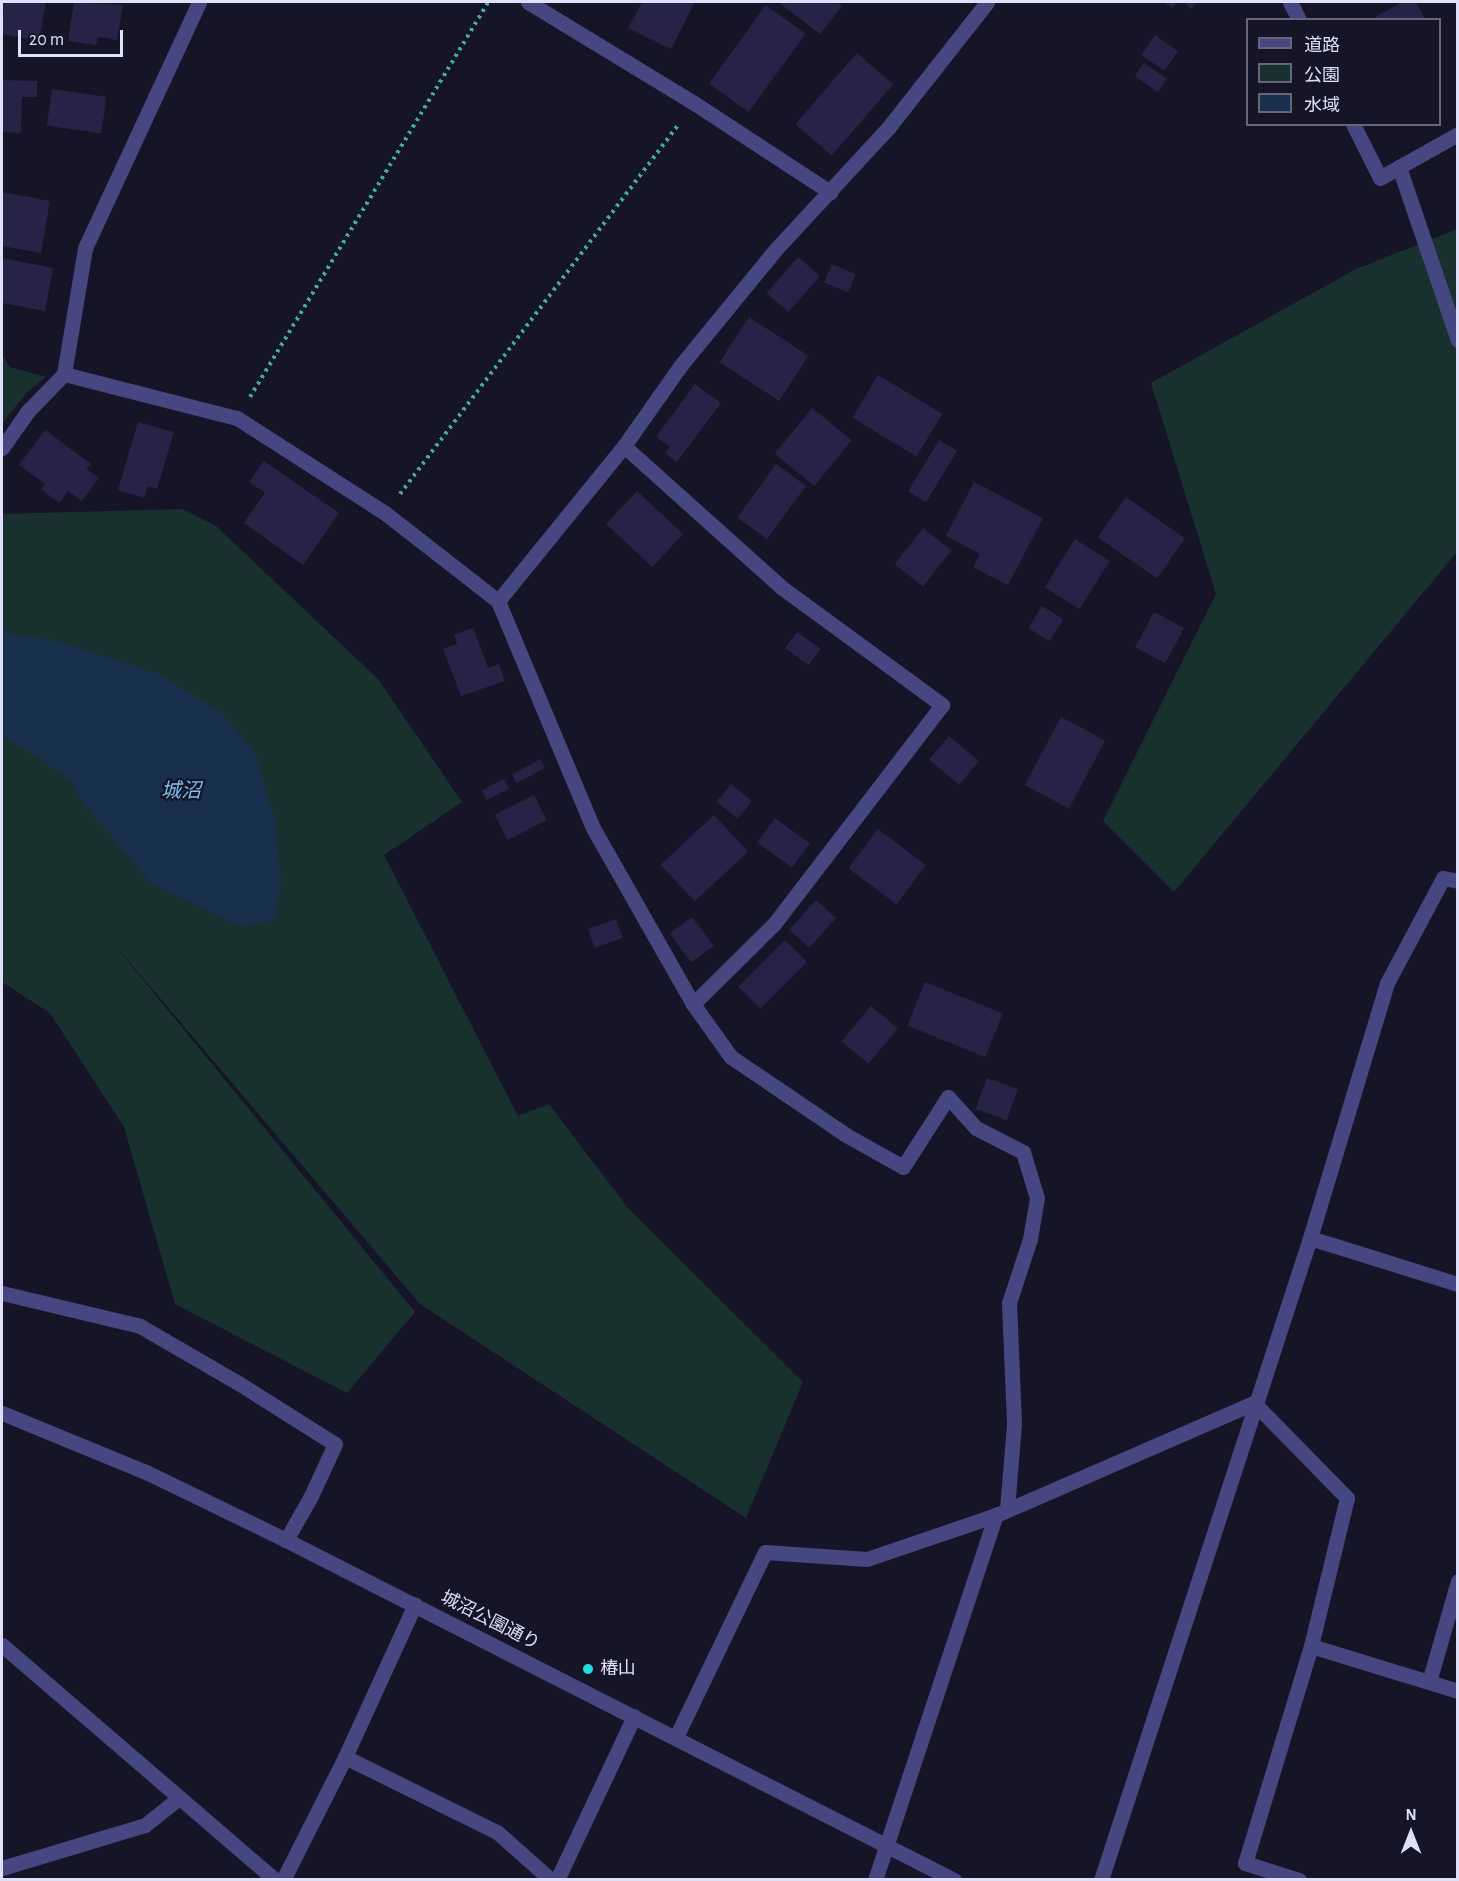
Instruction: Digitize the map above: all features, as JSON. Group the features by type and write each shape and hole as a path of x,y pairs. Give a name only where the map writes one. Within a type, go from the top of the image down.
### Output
{"street":[{"path":"2,448 28,411 64,374 85,248 199,2"},
{"path":"528,2 694,104 830,192"},
{"path":"498,601 624,446 681,365 776,249 888,128 987,2"},
{"path":"1290,2 1298,18"},
{"path":"1354,126 1380,178 1458,134"},
{"path":"1399,167 1458,340"},
{"path":"64,374 237,418 385,513 498,601 593,828 693,1004 731,1057 846,1135 903,1167 948,1097 976,1128 1023,1152 1037,1198 1030,1239 1010,1303 1014,1424 1001,1512 875,1880"},
{"path":"624,446 781,587 942,705 774,924 693,1004"},
{"path":"1101,1880 1254,1403 1310,1238 1388,983 1443,878 1458,881"},
{"path":"1310,1238 1458,1284"},
{"path":"2,1293 140,1326 240,1384 335,1444 312,1496 286,1540"},
{"path":"676,1737 765,1552 867,1559 1001,1512 1254,1403"},
{"path":"1254,1403 1347,1498 1311,1646 1245,1863 1299,1880"},
{"name":"城沼公園通り","path":"2,1413 146,1472 286,1540 954,1880"},
{"path":"1429,1682 1458,1581"},
{"path":"283,1880 345,1757 415,1604"},
{"path":"2,1645 275,1880"},
{"path":"1311,1646 1458,1691"},
{"path":"557,1880 634,1716"},
{"path":"345,1757 497,1832 551,1880"},
{"path":"2,1868 145,1825 179,1798"}],"path":[{"path":"237,418 488,2"},
{"path":"385,513 694,104"}],"green space":[{"path":"1457,229 1457,552 1174,892 1103,821 1216,594 1151,383 1356,269"},
{"path":"2,355 10,367 46,377 27,392 2,424"},
{"path":"183,509 216,526 378,679 462,802 384,855 518,1116 549,1104 628,1208 803,1382 746,1518 420,1304 108,937 415,1312 347,1393 175,1304 124,1127 50,1013 2,982 2,514"}],"water":[{"name":"城沼","path":"2,632 54,640 159,674 222,713 255,753 275,821 281,885 274,919 242,927 152,884 81,801 72,781 35,755 2,736"}],"building":[{"path":"4,2 46,2 39,41 2,34"},
{"path":"74,2 123,5 117,40 98,37 96,45 68,41"},
{"path":"642,2 695,2 671,49 628,28"},
{"path":"778,2 837,2 842,6 820,34"},
{"path":"1164,2 1178,2 1172,8"},
{"path":"1183,2 1198,2 1191,9"},
{"path":"1402,2 1416,2 1425,18 1374,18"},
{"path":"766,5 806,34 749,112 709,83"},
{"path":"1155,35 1178,51 1164,71 1141,55"},
{"path":"857,53 893,84 832,155 795,124"},
{"path":"1144,63 1167,79 1158,92 1135,76"},
{"path":"2,80 37,81 37,97 22,97 21,133 2,132"},
{"path":"52,89 106,97 101,133 47,126"},
{"path":"2,192 50,201 41,253 2,246"},
{"path":"798,257 820,276 788,312 767,293"},
{"path":"2,258 53,268 45,311 2,303"},
{"path":"832,264 856,274 848,293 824,282"},
{"path":"749,317 809,356 779,401 720,362"},
{"path":"878,375 942,414 917,456 852,418"},
{"path":"695,384 721,403 677,462 665,453 670,447 656,437"},
{"path":"812,408 852,440 815,486 775,454"},
{"path":"138,422 174,432 157,489 148,486 144,498 118,490"},
{"path":"45,430 91,464 86,469 99,478 82,501 68,491 59,503 41,489 45,484 19,465"},
{"path":"939,440 957,451 926,502 908,491"},
{"path":"264,461 339,513 303,565 244,523 265,493 249,482"},
{"path":"776,464 806,486 767,539 737,517"},
{"path":"974,482 1043,518 1008,585 973,567 980,554 946,536"},
{"path":"637,491 683,534 652,567 606,524"},
{"path":"1126,497 1185,538 1157,578 1098,537"},
{"path":"923,528 951,550 923,586 895,564"},
{"path":"1075,539 1110,561 1080,609 1045,587"},
{"path":"1042,606 1063,619 1049,641 1028,628"},
{"path":"1154,612 1184,628 1165,663 1135,647"},
{"path":"473,628 488,668 499,664 505,681 461,696 443,649 457,644 454,635"},
{"path":"797,632 820,649 809,665 785,648"},
{"path":"1061,717 1105,740 1069,808 1025,785"},
{"path":"949,736 979,761 959,785 929,760"},
{"path":"540,759 545,768 517,783 512,775"},
{"path":"504,779 509,789 487,800 482,790"},
{"path":"731,784 752,801 738,819 717,802"},
{"path":"534,795 547,820 508,840 495,815"},
{"path":"714,815 748,852 695,901 661,865"},
{"path":"775,818 810,843 792,868 757,842"},
{"path":"878,829 926,865 896,904 849,868"},
{"path":"816,900 836,918 809,948 789,930"},
{"path":"692,917 714,946 691,963 670,934"},
{"path":"616,919 623,938 595,948 588,929"},
{"path":"785,940 807,962 760,1009 738,987"},
{"path":"925,982 1003,1013 985,1057 907,1026"},
{"path":"871,1006 898,1028 868,1064 841,1041"},
{"path":"987,1078 1018,1089 1007,1120 976,1109"}],"place":[{"name":"椿山","path":"588,1669"}]}
